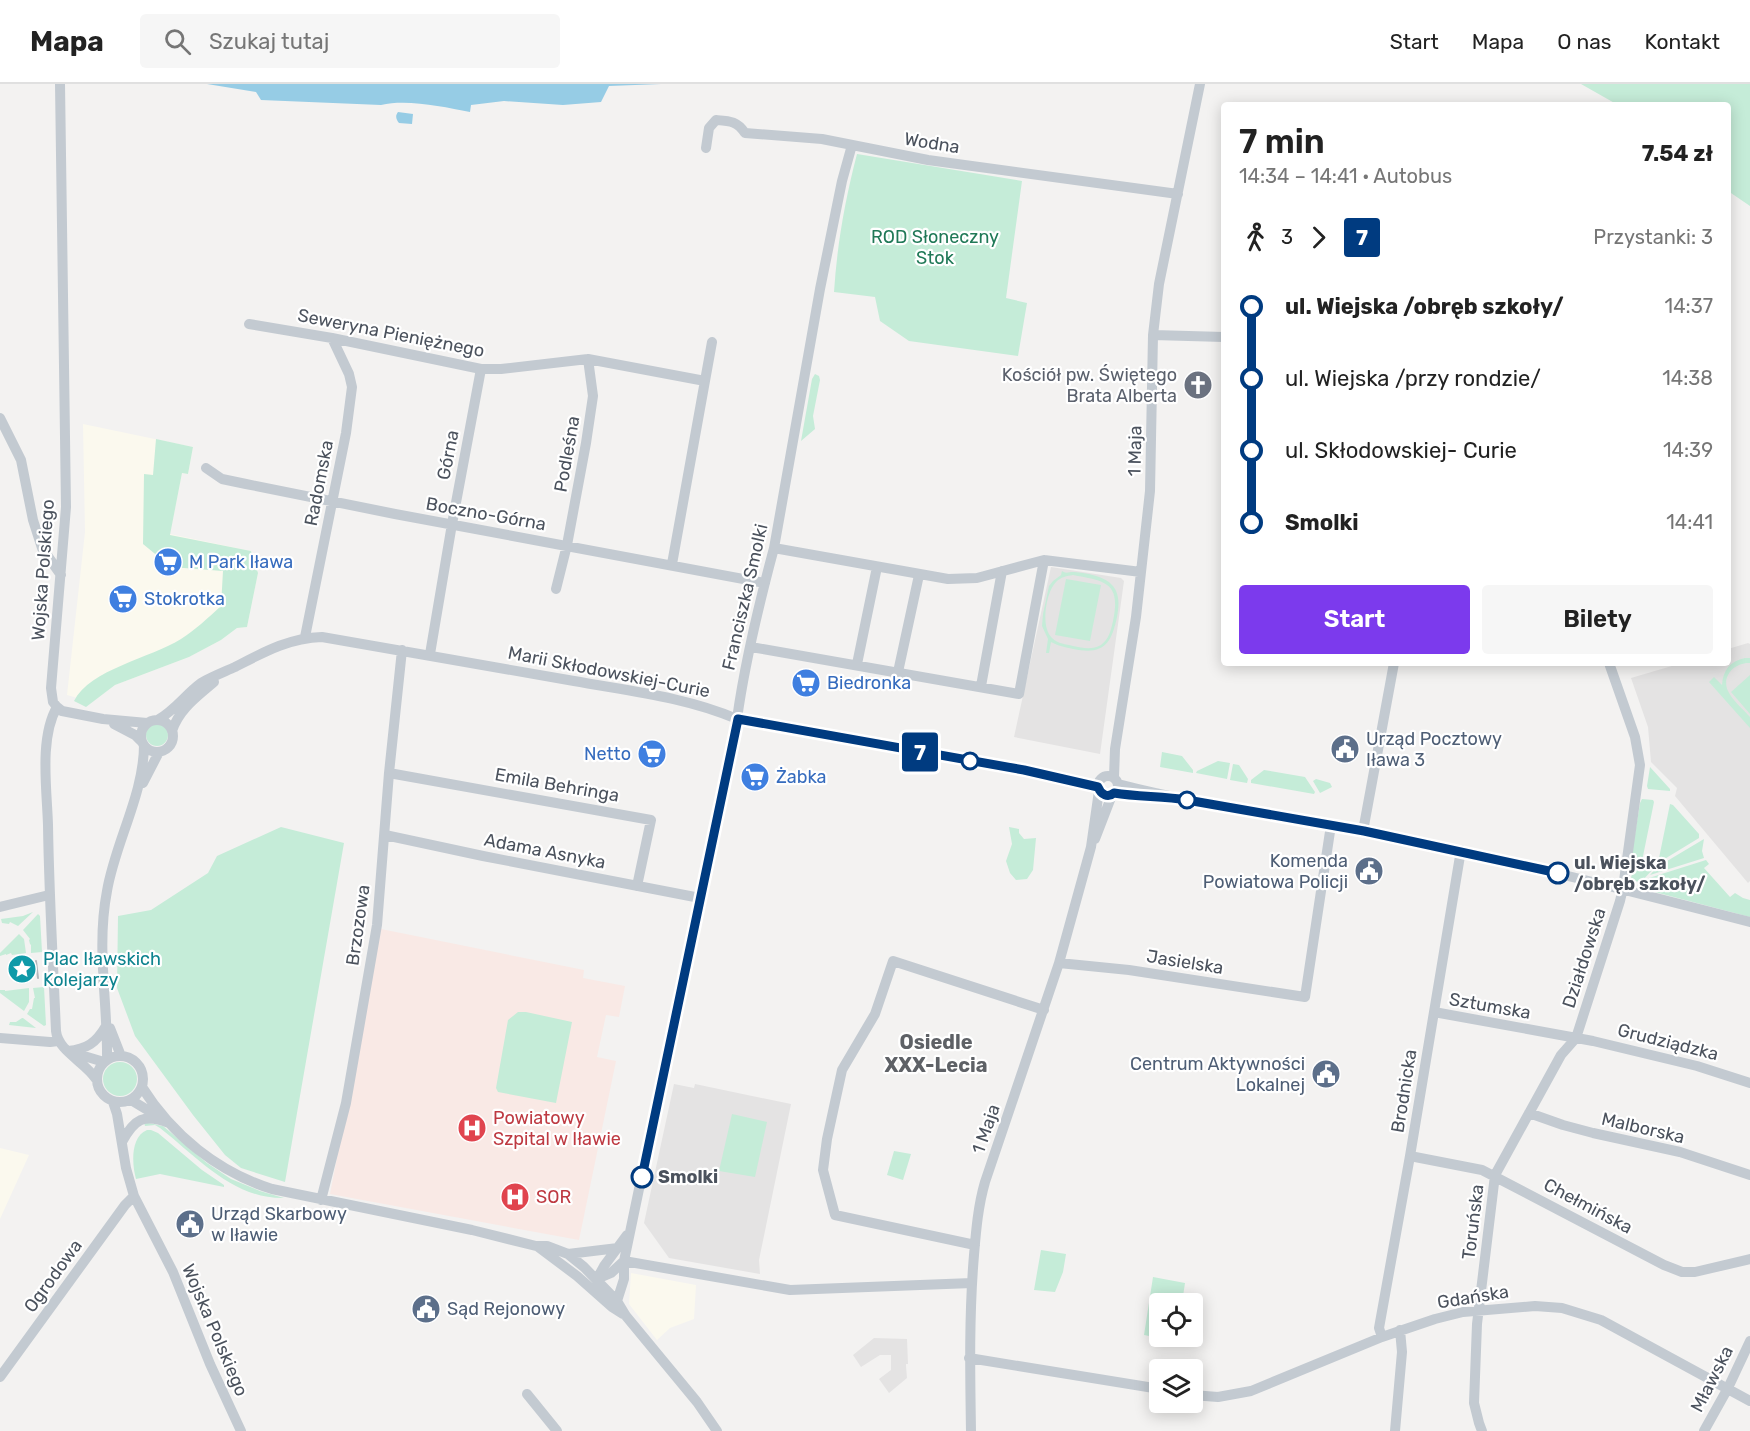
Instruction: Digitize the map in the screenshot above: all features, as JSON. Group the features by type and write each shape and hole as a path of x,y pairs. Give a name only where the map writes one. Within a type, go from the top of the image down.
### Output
{"street":[{"name":"Wojska Polskiego","path":"58,1041 46,766 48,734 51,718 57,707 53,702 51,688 66,502 60,84"},
{"name":"1 Maja","path":"971,1431 969,1358 972,1283 981,1200 985,1182 1059,963 1091,848 1100,827 1115,749 1141,572 1150,491 1152,335 1159,284 1200,84"},
{"name":"Wodna","path":"706,148 709,128 716,120 729,121 739,125 745,133 822,140 928,160 1178,194"},
{"name":"Franciszka Smolki","path":"617,1301 624,1279 624,1261 738,719 742,688 774,548 820,289 842,181 852,145"},
{"name":"Seweryna Pieniężnego","path":"249,324 332,338 481,369 501,369 588,359 705,381"},
{"path":"1152,335 1221,337"},
{"name":"Radomska","path":"305,637 346,433 352,387 349,374 332,338"},
{"path":"672,564 712,342"},
{"name":"Podleśna","path":"556,589 567,545 593,396 588,359"},
{"name":"Górna","path":"430,654 481,369"},
{"path":"0,417 21,460 33,520 42,548 61,575"},
{"name":"Boczno-Górna","path":"206,468 222,479 765,583"},
{"path":"774,548 919,575 963,579 977,578 1044,560 1141,572"},
{"path":"751,647 1019,694 1044,560"},
{"path":"857,664 877,567"},
{"path":"981,686 1002,572"},
{"path":"898,672 919,575"},
{"name":"Marii Skłodowskiej-Curie","path":"159,720 203,682 273,648 305,637 322,637 655,695 712,708 738,719 1024,770 1053,770 1107,786 1461,850 1623,888 1750,922"},
{"name":"Brzozowa","path":"321,1200 346,1103 377,925 389,773 402,650"},
{"path":"1364,831 1393,666"},
{"name":"Działdowska","path":"1576,1038 1623,888 1640,765 1635,737 1610,666"},
{"name":"Marii Skłodowskiej-Curie","path":"172,730 180,713 226,671"},
{"path":"57,707 62,711 103,719 147,723 159,720 167,723 172,730 171,744 159,752 151,751 135,735 103,719"},
{"path":"147,723 141,731 142,767 112,867 104,912 102,979 107,1023 105,1061 96,1079 97,1086 106,1098 113,1102 129,1101 172,1125"},
{"path":"133,803 159,752"},
{"name":"Emila Behringa","path":"389,773 651,820 637,886"},
{"name":"Jasielska","path":"1059,963 1129,970 1305,997 1331,825"},
{"name":"Adama Asnyka","path":"385,835 700,898"},
{"name":"Brodnicka","path":"1382,1337 1379,1328 1461,850"},
{"path":"0,907 50,895"},
{"path":"975,1245 835,1215 823,1170 827,1139 842,1070 875,1014 893,961 1044,1010"},
{"name":"Sztumska","path":"1434,1012 1576,1038"},
{"path":"68,1051 91,1045 100,1036 107,1023"},
{"path":"107,1023 121,1056"},
{"path":"0,1038 58,1041 91,1071 96,1079"},
{"name":"Grudziądzka","path":"1576,1038 1697,1066 1750,1083"},
{"name":"Toruńska","path":"1482,1431 1474,1402 1477,1324 1495,1175 1561,1055 1576,1038"},
{"path":"68,1051 105,1061 121,1056 128,1057 139,1066 144,1079 142,1087 138,1094 129,1101"},
{"path":"142,1087 172,1125 212,1161 243,1179 272,1190 472,1230 536,1246 547,1246 568,1254 612,1307 626,1316"},
{"name":"Wojska Polskiego","path":"122,1142 129,1101"},
{"name":"Wojska Polskiego","path":"113,1102 134,1196 173,1272 210,1364 241,1431"},
{"name":"Malborska","path":"1529,1113 1593,1133 1680,1152 1750,1175"},
{"path":"122,1142 131,1126 142,1119 159,1119 172,1125"},
{"name":"Chełmińska","path":"1410,1156 1482,1170 1495,1175 1664,1265 1682,1272 1695,1272 1750,1259"},
{"name":"Ogrodowa","path":"0,1377 125,1205 134,1196"},
{"name":"Franciszka Smolki","path":"593,1282 630,1232"},
{"path":"536,1246 593,1282 617,1301 626,1316 697,1402 717,1431"},
{"path":"568,1254 618,1248"},
{"path":"593,1282 611,1273 624,1261 790,1290 972,1283"},
{"name":"Gdańska","path":"1203,1396 1218,1397 1251,1390 1400,1330 1435,1319 1479,1311 1535,1306 1562,1308 1601,1320 1750,1401"},
{"path":"1395,1431 1402,1352 1400,1330"},
{"name":"Mławska","path":"1704,1431 1728,1388 1750,1341"},
{"path":"969,1358 1149,1387"},
{"path":"527,1394 557,1431"}],"shaded area":[{"name":"M Park Iława","path":"83,424 193,447 188,474 182,473 170,534 251,551 258,573 247,627 237,628 221,640 189,657 115,685 92,702 67,695 85,532"},
{"path":"1051,567 1121,578 1124,581 1100,754 1014,737"},
{"path":"1750,644 1750,881 1748,883 1675,796 1677,788 1651,762 1648,727 1631,678 1672,666 1731,666 1731,648"},
{"name":"Powiatowy Szpital w Iławie","path":"381,929 584,970 583,978 625,986 619,1017 606,1015 597,1057 616,1061 579,1240 330,1194"},
{"path":"674,1084 694,1088 695,1084 791,1104 759,1260 760,1274 669,1258 644,1223"},
{"path":"0,1148 29,1155 0,1219"},
{"path":"631,1273 696,1285 694,1319 670,1328 657,1340 629,1304"},
{"path":"874,1338 907,1339 907,1378 889,1393 879,1379 891,1370 891,1355 880,1355 861,1367 853,1355"}],"green space":[{"path":"1581,84 1750,84 1750,206 1731,193 1731,102 1613,102"},
{"name":"ROD Słoneczny Stok","path":"857,154 1022,181 1006,298 1027,303 1018,356 909,341 880,321 875,297 834,292 842,223"},
{"path":"815,374 820,380 813,416 815,429 801,441 812,379"},
{"path":"156,439 193,447 188,474 182,473 170,535 251,551 258,573 247,627 237,628 221,640 189,657 115,685 86,707 74,701 93,680 181,639 221,606 223,571 171,567 143,544 144,474 153,475"},
{"path":"1062,571 1095,576 1110,583 1115,589 1118,605 1115,627 1108,641 1099,649 1073,649 1051,642 1049,653 1046,653 1048,639 1042,626 1043,614 1049,586 1061,575","holes":["1073,575 1102,582 1113,591 1115,599 1113,621 1106,640 1098,647 1084,648 1059,643 1048,633 1045,618 1049,593 1056,582"]},
{"path":"1066,579 1101,585 1090,641 1055,635"},
{"path":"1750,658 1750,663 1739,665 1731,671 1726,685 1732,698 1750,717 1750,728 1709,682 1714,677 1722,685 1728,667 1735,661"},
{"path":"1750,675 1750,714 1731,692"},
{"path":"157,724 165,727 168,735 165,743 157,746 149,743 146,735 149,727"},
{"path":"1162,752 1182,756 1193,773 1160,767"},
{"path":"1218,761 1230,763 1227,779 1196,773 1197,771"},
{"path":"1233,764 1239,765 1248,779 1247,783 1230,780"},
{"path":"1650,767 1670,789 1670,791 1648,789"},
{"path":"1264,770 1305,777 1315,792 1314,794 1251,783 1251,780"},
{"path":"1316,779 1330,783 1332,787 1320,793 1313,781"},
{"path":"1642,799 1654,802 1640,863 1631,859"},
{"path":"1670,804 1699,834 1699,838 1658,863"},
{"path":"281,827 344,843 285,1182 241,1168 225,1155 135,1036 117,988 118,916 151,910 208,873 217,856"},
{"path":"1009,827 1019,829 1024,839 1036,838 1033,870 1027,879 1016,880 1010,873 1006,861 1012,844"},
{"path":"1704,839 1702,851 1704,858 1650,875 1657,867"},
{"path":"1706,860 1709,864 1704,868 1730,897 1735,893 1750,900 1750,917 1647,890 1646,882 1649,878"},
{"path":"1650,863 1655,863 1655,867 1641,882 1633,881 1631,878 1633,869 1640,869"},
{"path":"33,912 18,926 10,922 9,924 2,923 1,919"},
{"path":"38,914 42,952 31,953 30,939 23,930"},
{"path":"19,934 24,939 26,953 0,956 0,953"},
{"path":"44,987 46,1025 44,1026 27,1014 32,1009 35,998 33,988"},
{"path":"29,988 29,1002 24,1011 0,993 0,990"},
{"path":"518,1012 572,1022 556,1103 498,1092 496,1088 508,1020"},
{"path":"22,1018 36,1028 9,1025 10,1022 16,1022"},
{"path":"120,1062 132,1067 137,1079 132,1091 120,1096 108,1091 103,1079 108,1067"},
{"path":"732,1114 767,1122 755,1177 719,1171"},
{"path":"144,1122 163,1126 207,1163 231,1179 284,1198 248,1192 232,1184 202,1163 160,1128 155,1125 145,1126"},
{"path":"147,1130 158,1133 224,1187 160,1174 136,1179 133,1159 135,1145 141,1134"},
{"path":"894,1151 911,1154 903,1180 887,1175"},
{"path":"1041,1250 1066,1254 1063,1272 1055,1292 1034,1290"},
{"path":"1153,1277 1185,1283 1184,1293 1151,1293"},
{"path":"1149,1303 1149,1336 1144,1335"}],"water":[{"path":"207,84 661,84 609,86 601,102 563,105 504,101 471,105 470,112 414,103 381,105 261,100 256,92"},
{"path":"398,112 413,114 412,124 399,123 396,118"}],"railway":[{"path":"36,961 38,978"}],"bus line":[{"name":"7","path":"642,1177 738,719 1024,770 1098,787 1102,794 1108,796 1114,793 1187,800 1461,850 1558,873"}],"place":[{"name":"Kościół pw. Świętego Brata Alberta","path":"1198,385"},
{"name":"M Park Iława","path":"168,562"},
{"name":"Stokrotka","path":"123,599"},
{"name":"Biedronka","path":"806,683"},
{"name":"Urząd Pocztowy Iława 3","path":"1345,749"},
{"name":"Netto","path":"652,754"},
{"name":"Żabka","path":"755,777"},
{"name":"Komenda Powiatowa Policji","path":"1369,871"},
{"name":"ul. Wiejska /obręb szkoły/","path":"1558,873"},
{"name":"Plac Iławskich Kolejarzy","path":"22,969"},
{"name":"Centrum Aktywności Lokalnej","path":"1326,1074"},
{"name":"Powiatowy Szpital w Iławie","path":"472,1128"},
{"name":"Smolki","path":"642,1177"},
{"name":"SOR","path":"515,1197"},
{"name":"Urząd Skarbowy w Iławie","path":"190,1224"},
{"name":"Sąd Rejonowy","path":"426,1309"}],"district":[{"name":"Osiedle XXX-Lecia","path":"936,1054"}]}
